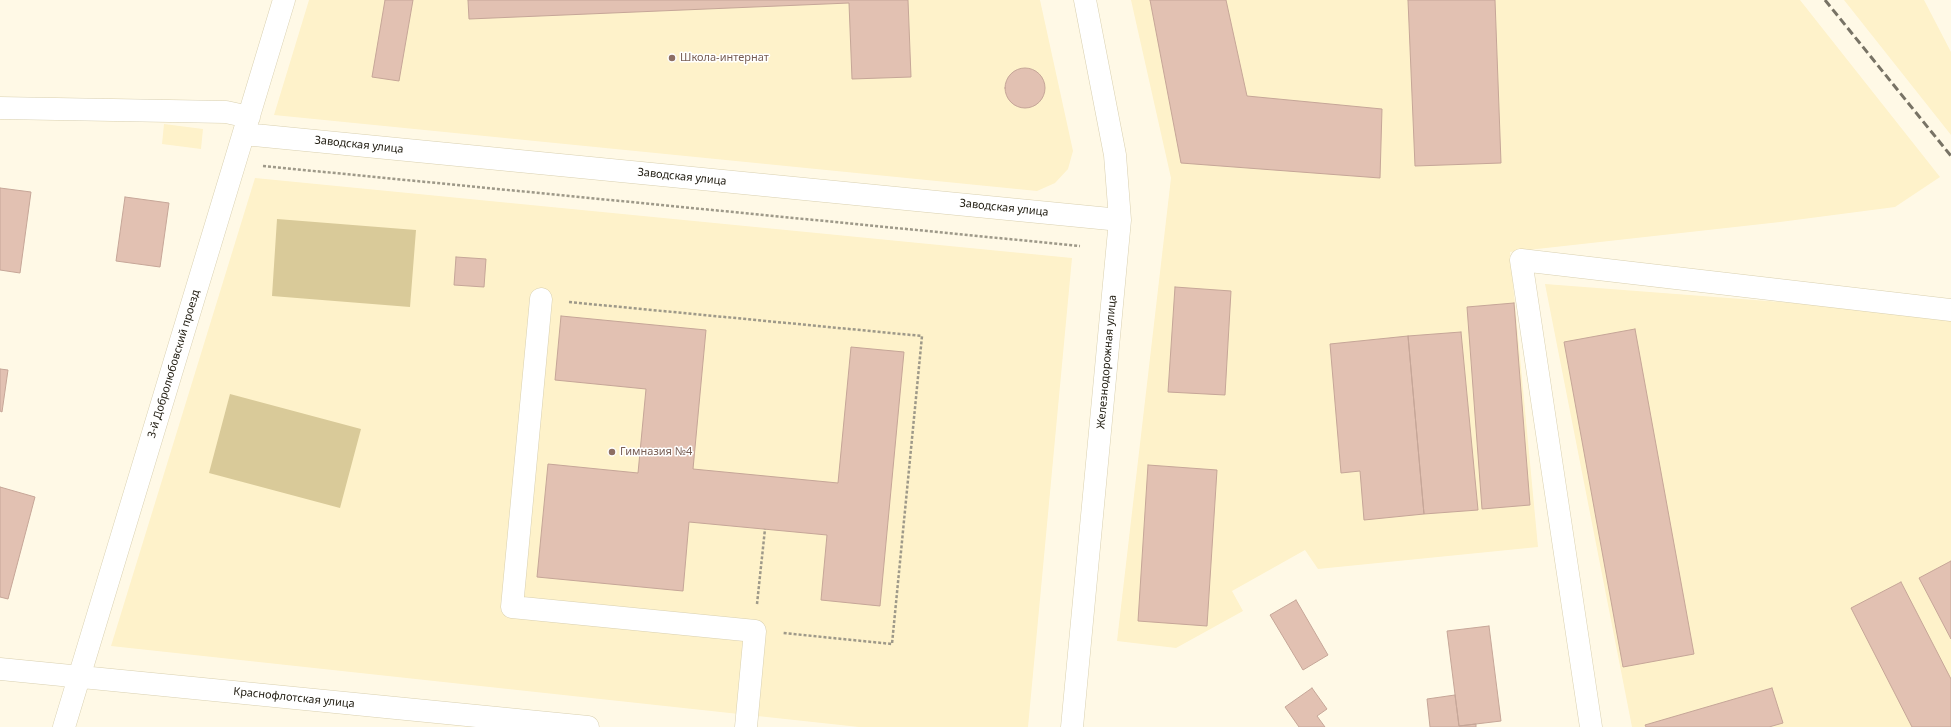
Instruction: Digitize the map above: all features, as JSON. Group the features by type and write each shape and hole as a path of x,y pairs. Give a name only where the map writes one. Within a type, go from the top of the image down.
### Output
{"street":[{"name":"3-й Добролюбовский проезд","path":"64,727 284,0"},
{"name":"Железнодорожная улица","path":"1072,727 1120,220 1114,155 1085,0"},
{"name":"Заводская улица","path":"0,108 226,112 246,125 1120,220"},
{"path":"1591,727 1521,255 1825,300 1951,310"},
{"path":"541,299 512,607 755,631 746,727"},
{"name":"Краснофлотская улица","path":"0,669 80,676 509,723 588,727"}],"path":[{"path":"541,299 922,336 892,644 755,631 765,529"}],"shaded area":[{"name":"Школа-интернат","path":"309,0 1040,0 1073,151 1068,169 1055,183 1037,191 274,115"},
{"path":"1131,0 1800,0 1940,177 1895,207 1780,222 1510,252 1538,547 1318,569 1305,550 1232,591 1243,611 1176,648 1117,641 1171,178"},
{"path":"1844,0 1924,0 1951,52 1951,135"},
{"path":"164,124 203,129 201,149 162,144"},
{"name":"Гимназия №4","path":"255,178 1072,258 1028,727 859,727 111,646"},
{"path":"277,219 416,230 410,307 272,296"},
{"path":"1545,284 1951,315 1951,727 1632,727"},
{"path":"230,394 361,429 340,508 209,473"}],"building":[{"path":"385,0 413,0 399,81 372,77"},
{"path":"468,0 908,0 911,77 852,79 849,3 469,19"},
{"path":"1150,0 1226,0 1247,96 1382,109 1380,178 1181,163"},
{"path":"1408,0 1495,0 1501,163 1415,166"},
{"path":"1029,68 1036,71 1042,77 1045,88 1044,96 1036,105 1029,108 1021,108 1014,105 1006,96 1005,84 1008,77 1017,69"},
{"path":"0,188 31,192 20,273 0,270"},
{"path":"125,197 169,203 160,267 116,261"},
{"path":"456,257 486,259 484,287 454,285"},
{"path":"1175,287 1231,291 1225,395 1168,392"},
{"path":"1514,303 1530,505 1482,509 1467,307"},
{"path":"561,316 706,330 693,469 838,483 851,347 904,352 880,606 821,600 827,535 689,522 683,591 537,577 548,464 638,473 646,389 555,380"},
{"path":"1635,329 1694,654 1623,667 1564,342"},
{"path":"1461,332 1478,510 1424,514 1408,336"},
{"path":"1408,336 1424,514 1364,520 1360,471 1341,473 1330,344"},
{"path":"0,369 8,370 2,412 0,411"},
{"path":"1148,465 1217,470 1207,626 1138,621"},
{"path":"0,487 35,497 8,599 0,597"},
{"path":"1951,561 1951,639 1919,578"},
{"path":"1901,582 1951,679 1951,727 1912,727 1851,608"},
{"path":"1296,600 1328,655 1303,670 1270,615"},
{"path":"1489,626 1501,721 1459,726 1447,631"},
{"path":"1312,688 1327,709 1317,716 1325,727 1299,727 1285,707"},
{"path":"1772,688 1783,723 1769,727 1646,727 1645,725"},
{"path":"1455,695 1459,726 1476,724 1476,727 1430,727 1427,699"}],"railway":[{"path":"1825,0 1951,156"}],"place":[{"name":"Школа-интернат","path":"672,58"},
{"name":"Гимназия №4","path":"612,452"}]}
